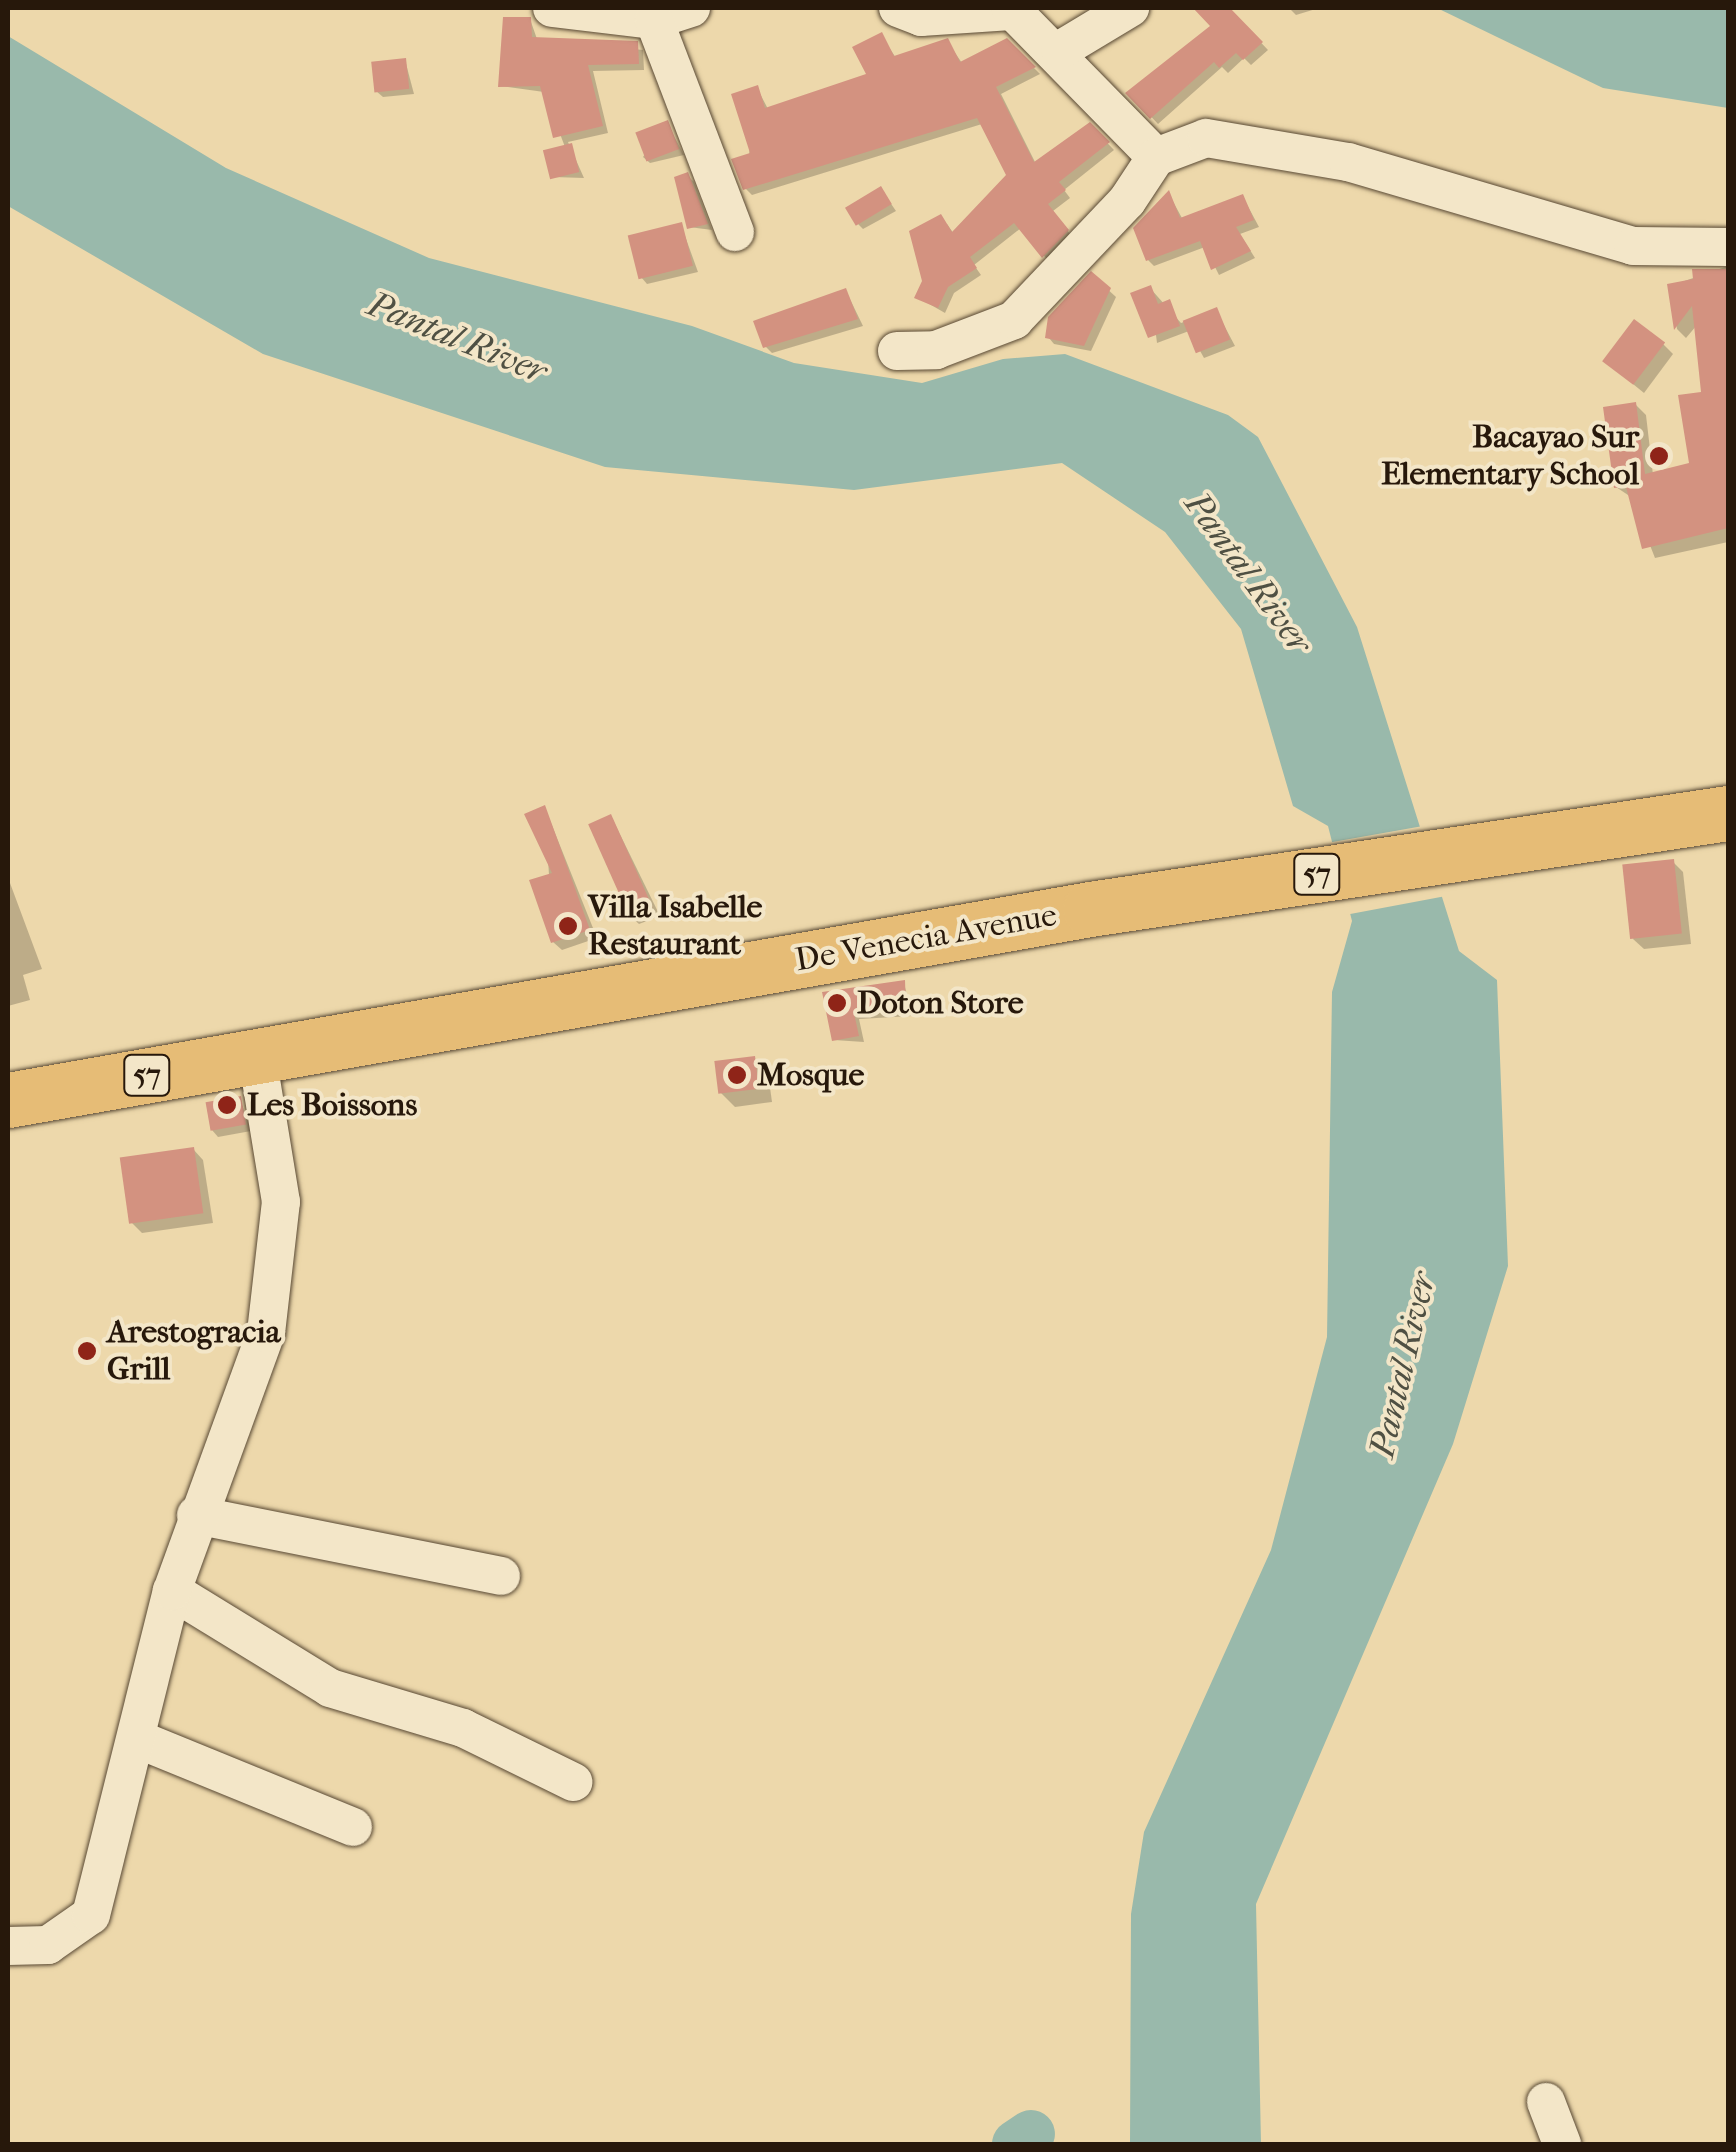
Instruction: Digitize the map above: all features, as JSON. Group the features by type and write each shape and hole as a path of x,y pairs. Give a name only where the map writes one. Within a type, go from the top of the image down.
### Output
{"highway":[{"name":"De Venecia Avenue","path":"8,1100 1090,909 1728,813"}],"street":[{"path":"552,8 654,20 691,8"},
{"path":"898,8 921,17 1011,9 1060,50 1156,157"},
{"path":"1060,50 1130,8"},
{"path":"654,20 736,232"},
{"path":"897,351 936,350 1014,320 1127,201 1156,157 1206,138 1270,143 1634,246 1728,246"},
{"path":"8,1946 48,1945 91,1915 140,1740 172,1591 196,1515 252,1376 280,1252 276,1144 257,1054"},
{"path":"196,1515 501,1576"},
{"path":"172,1591 330,1688 462,1728 573,1782"},
{"path":"140,1740 354,1827"},
{"path":"1546,2102 1562,2144"}],"water":[{"path":"1437,8 1728,8 1728,108 1603,88"},
{"path":"8,36 226,168 429,258 692,326 794,363 922,383 1003,359 1065,354 1228,415 1258,437 1357,627 1459,951 1497,980 1508,1266 1453,1444 1256,1904 1261,2144 1130,2144 1131,1914 1144,1832 1271,1550 1327,1337 1332,992 1352,921 1328,826 1293,806 1241,629 1165,532 1062,463 854,490 605,467 263,354 8,206"}],"pier":[{"path":"1423,826 1446,896 1345,915 1327,843"}],"building":[{"path":"1193,8 1230,8 1263,42 1243,60 1236,53 1219,68 1214,62 1150,119 1125,93 1210,26"},
{"path":"503,17 531,17 532,37 638,41 639,64 588,65 603,126 553,138 540,86 498,87"},
{"path":"882,32 894,56 948,38 960,62 1007,38 1036,67 996,87 1034,162 1090,122 1110,142 1059,182 1066,190 1048,204 1069,230 1042,258 1014,223 970,257 977,268 948,287 938,308 914,298 922,281 909,231 941,214 952,232 1006,175 977,118 743,190 731,159 750,153 731,94 758,85 765,108 866,74 852,47"},
{"path":"406,58 409,89 374,92 371,62"},
{"path":"668,120 679,149 646,161 635,133"},
{"path":"572,143 579,172 550,179 543,150"},
{"path":"688,172 708,224 687,229 674,177"},
{"path":"881,186 892,204 856,226 845,208"},
{"path":"1169,190 1180,218 1243,194 1254,220 1236,227 1251,251 1211,270 1200,241 1146,261 1133,228"},
{"path":"682,222 693,266 639,279 628,236"},
{"path":"1692,269 1728,269 1728,528 1642,549 1626,487 1614,488 1603,407 1636,402 1645,474 1689,463 1678,395 1701,392 1692,306 1674,330 1667,284 1693,279"},
{"path":"1091,271 1111,288 1084,346 1045,338 1048,317"},
{"path":"1151,285 1158,304 1170,299 1180,326 1148,338 1130,293"},
{"path":"846,288 858,319 763,348 753,321"},
{"path":"1217,307 1230,339 1196,353 1183,321"},
{"path":"1634,319 1665,342 1633,385 1602,361"},
{"path":"545,805 590,930 551,943 529,880 552,873 524,814"},
{"path":"611,814 652,907 630,917 588,824"},
{"path":"1674,859 1682,934 1630,939 1622,864"},
{"path":"905,980 906,1010 854,1013 859,1036 832,1041 822,992"},
{"name":"Mosque","path":"755,1056 759,1089 718,1094 714,1061"},
{"path":"241,1096 246,1125 211,1131 206,1102"},
{"path":"194,1147 203,1213 129,1224 120,1157"}],"waterway":[{"name":"Pantal River","path":"1016,2144 1031,2134"}],"place":[{"name":"Bacayao Sur Elementary School","path":"1659,456"},
{"name":"Villa Isabelle Restaurant","path":"568,926"},
{"name":"Doton Store","path":"837,1003"},
{"name":"Mosque","path":"737,1075"},
{"name":"Les Boissons","path":"227,1105"},
{"name":"Arestogracia Grill","path":"87,1351"}]}
